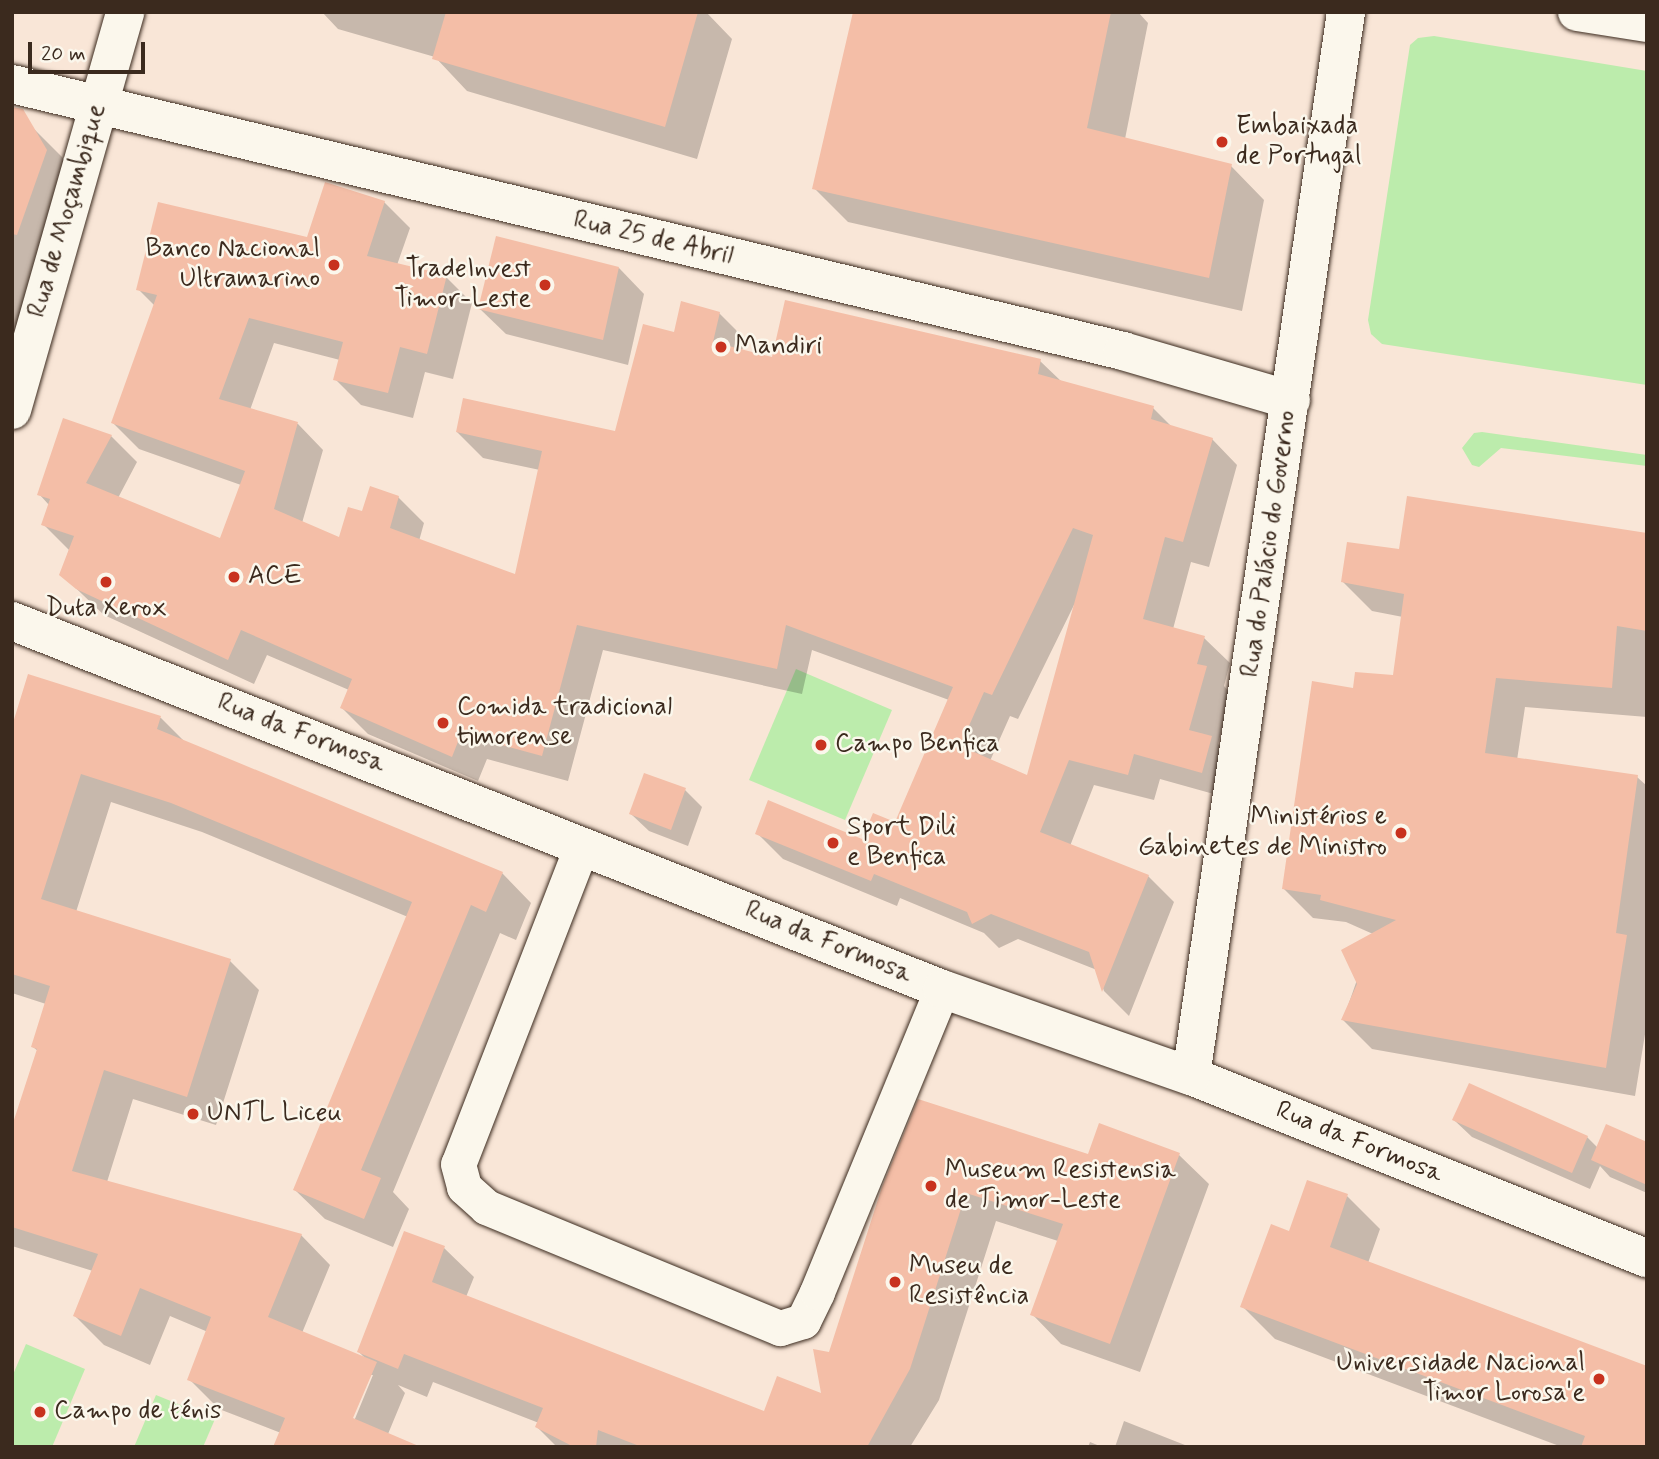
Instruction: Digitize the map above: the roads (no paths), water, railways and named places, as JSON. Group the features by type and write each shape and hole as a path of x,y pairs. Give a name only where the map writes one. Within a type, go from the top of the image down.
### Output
{"street":[{"name":"Rua de Moçambique","path":"12,410 125,12"},
{"name":"Rua do Palácio do Governo","path":"1191,1076 1346,12"},
{"path":"1577,12 1647,23"},
{"name":"Rua 25 de Abril","path":"12,84 1123,351 1291,400"},
{"name":"Rua da Formosa","path":"12,621 942,989 1191,1076 1647,1258"},
{"path":"582,845 458,1164 464,1186 486,1207 780,1328 803,1321 817,1292 942,989"}],"place":[{"name":"Embaixada de Portugal","path":"1222,142"},
{"name":"Banco Nacional Ultramarino","path":"334,265"},
{"name":"TradeInvest Timor-Leste","path":"545,285"},
{"name":"Mandiri","path":"721,347"},
{"name":"ACE","path":"234,577"},
{"name":"Duta Xerox","path":"106,582"},
{"name":"Comida tradicional timorense","path":"443,723"},
{"name":"Campo Benfica","path":"821,745"},
{"name":"Ministérios e Gabinetes de Ministro","path":"1401,833"},
{"name":"Sport Dili e Benfica","path":"833,843"},
{"name":"UNTL Liceu","path":"193,1114"},
{"name":"Museum Resistensia de Timor-Leste","path":"931,1186"},
{"name":"Museu de Resistência","path":"895,1282"},
{"name":"Universidade Nacional Timor Lorosa'e","path":"1599,1379"},
{"name":"Campo de ténis","path":"40,1412"}]}
